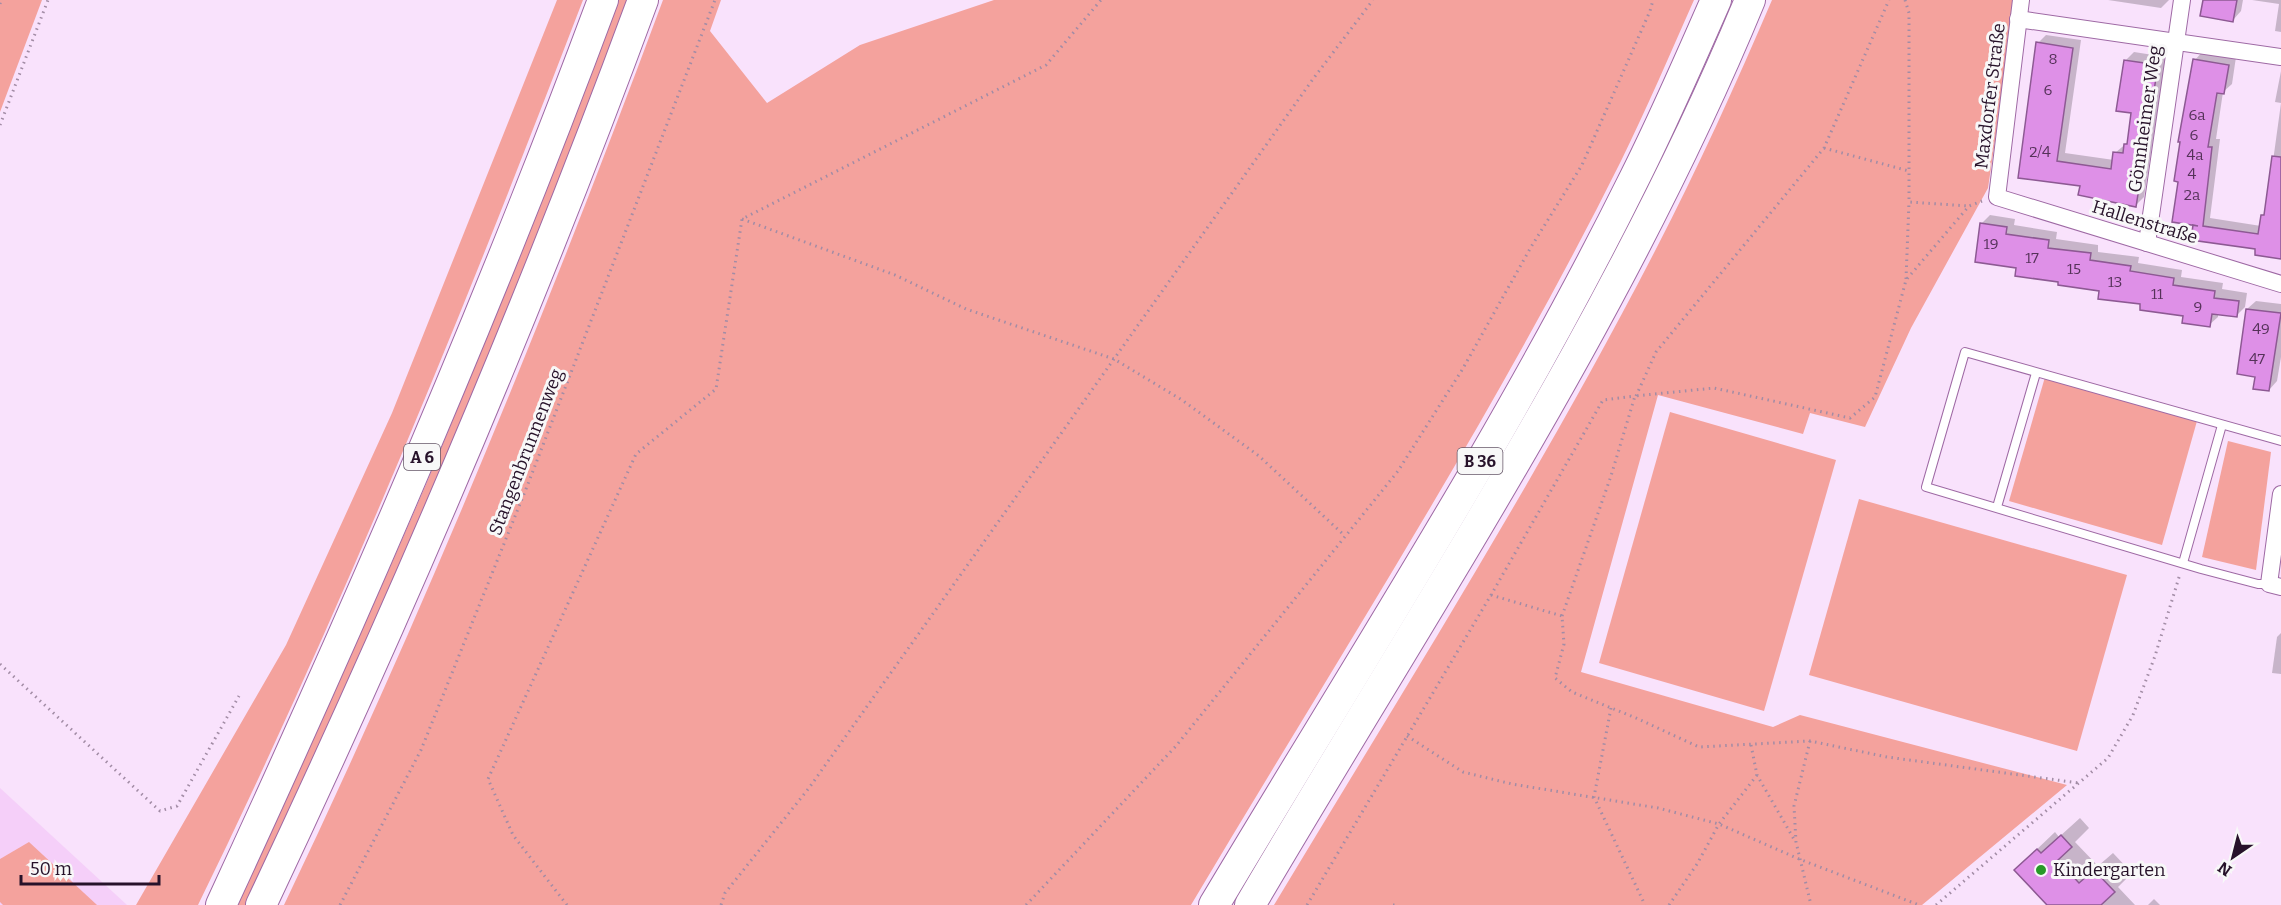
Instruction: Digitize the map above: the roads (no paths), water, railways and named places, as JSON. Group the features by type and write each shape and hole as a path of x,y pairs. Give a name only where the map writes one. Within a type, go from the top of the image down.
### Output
{"highway":[{"name":"A 6","path":"221,905 330,669 434,430 543,160 603,0"},
{"name":"A 6","path":"261,905 358,696 442,505 573,183 643,0"},
{"name":"B 36","path":"1214,905 1425,556 1545,348 1630,186 1680,83 1716,0"},
{"name":"B 36","path":"1250,905 1491,505 1562,381 1663,190 1750,0"}],"street":[{"name":"Maxdorfer Straße","path":"1997,196 2021,0"},
{"name":"Gönnheimer Weg","path":"2147,243 2182,0"},
{"path":"2018,19 2281,57"},
{"name":"Hallenstraße","path":"1997,196 2281,285"},
{"path":"2275,586 2281,494"}],"lane":[{"path":"2275,586 2258,584 2183,563 1926,487 1965,352 2281,441"},
{"path":"1997,507 2036,372"},
{"path":"2183,563 2222,425"}],"place":[{"name":"Kindergarten","path":"2041,870"}]}
